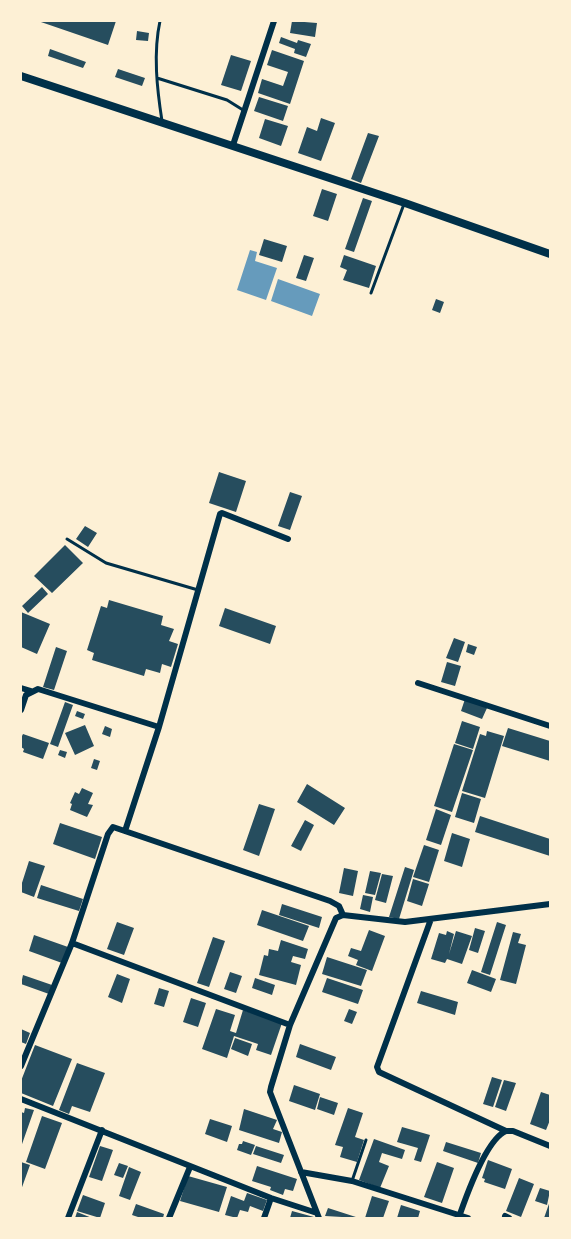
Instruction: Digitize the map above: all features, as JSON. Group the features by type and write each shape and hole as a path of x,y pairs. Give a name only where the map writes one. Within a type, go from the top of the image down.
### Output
{"street":[{"path":"233,145 274,21"},
{"path":"21,76 233,145 550,254"},
{"path":"125,831 159,727 221,513 288,539"},
{"path":"418,682 550,726"},
{"path":"21,688 31,691"},
{"path":"21,710 26,695 38,689 159,727"},
{"path":"21,1065 72,943 112,827 330,901 339,906 343,915"},
{"path":"318,1215 270,1092 290,1025 336,918 343,915 405,922 550,904"},
{"path":"431,919 377,1067 379,1072 506,1131 513,1131 550,1146"},
{"path":"72,943 290,1025"},
{"path":"21,1100 318,1215"},
{"path":"68,1218 102,1130"},
{"path":"460,1214 480,1167 497,1136 506,1131"},
{"path":"169,1218 190,1167"},
{"path":"301,1172 352,1181 468,1218"},
{"path":"264,1218 271,1198"}],"lane":[{"path":"160,21 157,33 157,78 162,123"},
{"path":"157,78 227,100 244,111"},
{"path":"371,293 405,203"},
{"path":"68,539 106,563 198,590"},
{"path":"352,1181 366,1140"}],"water":[{"path":"250,250 257,252 255,261 277,268 266,300 237,290"},
{"path":"278,279 320,294 312,316 271,301"}],"building":[{"path":"38,21 116,21 108,45"},
{"path":"292,21 317,23 315,37 290,33"},
{"path":"137,31 149,33 148,41 136,40"},
{"path":"281,37 297,43 298,40 311,44 306,57 294,53 295,49 279,43"},
{"path":"50,49 86,62 83,68 48,56"},
{"path":"272,50 304,61 290,104 258,93 262,79 283,86 288,72 267,65"},
{"path":"231,55 251,61 241,91 221,85"},
{"path":"118,69 145,78 142,86 115,77"},
{"path":"259,97 288,106 283,121 254,111"},
{"path":"321,118 335,123 321,161 298,153 307,127 317,131"},
{"path":"265,119 288,126 281,146 259,138"},
{"path":"368,133 379,136 361,183 351,179"},
{"path":"322,189 337,194 328,221 313,216"},
{"path":"363,198 372,201 354,252 345,249"},
{"path":"264,239 287,246 282,262 259,255"},
{"path":"304,255 314,258 306,281 296,278"},
{"path":"344,255 376,266 369,288 343,280 347,270 340,267"},
{"path":"436,299 444,302 440,313 432,310"},
{"path":"219,472 246,481 236,512 209,503"},
{"path":"290,492 302,496 290,530 278,526"},
{"path":"85,526 97,533 88,547 76,539"},
{"path":"65,545 83,563 52,593 34,576"},
{"path":"42,587 48,594 28,613 22,606"},
{"path":"109,600 163,616 161,625 174,629 169,641 178,644 171,667 162,664 160,673 146,669 144,676 92,660 94,653 87,650 101,606 107,608"},
{"path":"225,608 276,626 270,644 219,626"},
{"path":"21,612 50,624 37,654 21,647"},
{"path":"454,638 465,642 458,662 446,658"},
{"path":"468,644 477,647 474,655 466,652"},
{"path":"56,647 67,651 54,690 43,687"},
{"path":"447,662 461,666 455,686 441,682"},
{"path":"465,699 487,708 482,719 461,711"},
{"path":"65,702 73,705 58,747 50,744"},
{"path":"77,711 85,714 83,719 75,716"},
{"path":"462,721 480,727 473,749 455,743"},
{"path":"85,725 94,746 75,755 65,733"},
{"path":"105,726 112,729 110,737 102,734"},
{"path":"508,728 550,741 550,761 502,746"},
{"path":"487,731 504,736 485,798 462,791 480,734 486,736"},
{"path":"23,734 49,743 43,759 23,752 21,738"},
{"path":"454,744 473,750 452,812 434,806"},
{"path":"60,750 67,752 65,758 58,755"},
{"path":"94,759 100,761 97,770 91,768"},
{"path":"307,784 345,808 334,825 297,802"},
{"path":"82,788 93,793 88,804 93,805 87,817 70,810 72,804 70,803 75,792 79,794"},
{"path":"462,793 481,799 474,823 455,817"},
{"path":"259,804 275,809 259,856 243,850"},
{"path":"436,809 451,815 441,845 426,840"},
{"path":"480,816 550,839 550,856 475,832"},
{"path":"305,820 314,825 301,851 291,846"},
{"path":"60,823 102,837 95,859 53,844"},
{"path":"452,833 470,839 462,867 444,861"},
{"path":"424,845 439,850 429,882 413,877"},
{"path":"29,861 45,866 34,897 21,892"},
{"path":"405,867 414,870 399,919 389,917"},
{"path":"344,868 358,871 353,896 339,893"},
{"path":"370,871 381,873 375,895 365,893"},
{"path":"382,874 393,876 386,903 375,900"},
{"path":"413,879 429,884 422,906 407,901"},
{"path":"41,885 83,899 79,911 37,898"},
{"path":"363,895 373,897 370,912 360,909"},
{"path":"282,904 322,917 319,928 279,915"},
{"path":"262,910 309,926 303,941 257,925"},
{"path":"117,922 134,928 124,955 107,949"},
{"path":"497,922 506,925 490,975 481,972"},
{"path":"475,928 485,931 478,953 469,950"},
{"path":"369,930 385,936 372,971 356,965 358,960 348,956 351,948 361,951"},
{"path":"447,931 454,934 449,954 456,931 472,936 462,964 447,959 445,963 431,959 439,933 446,935"},
{"path":"513,932 521,934 518,943 526,945 516,984 500,980"},
{"path":"34,935 68,947 62,963 29,951"},
{"path":"213,937 225,941 209,987 197,983"},
{"path":"281,940 308,949 305,959 293,956 291,962 301,965 296,985 259,975 264,955 268,956 269,949 278,951"},
{"path":"327,957 367,970 361,986 322,974"},
{"path":"472,970 496,979 491,992 467,983"},
{"path":"230,972 242,976 236,993 224,989"},
{"path":"117,974 130,979 122,1003 108,997"},
{"path":"23,975 52,985 49,994 21,984"},
{"path":"255,978 275,985 272,995 252,988"},
{"path":"327,978 363,990 358,1004 322,992"},
{"path":"159,988 169,991 164,1007 154,1004"},
{"path":"421,991 458,1002 455,1015 417,1003"},
{"path":"191,998 206,1003 198,1027 183,1022"},
{"path":"216,1009 235,1015 230,1031 236,1033 243,1010 282,1023 271,1055 256,1050 258,1044 234,1036 227,1058 202,1049"},
{"path":"349,1009 357,1012 352,1024 344,1021"},
{"path":"21,1029 30,1033 26,1044 21,1042"},
{"path":"235,1038 252,1044 248,1056 231,1049"},
{"path":"300,1044 336,1057 331,1070 296,1057"},
{"path":"35,1045 72,1059 53,1106 21,1093 21,1081"},
{"path":"77,1063 105,1073 90,1112 72,1106 69,1114 59,1110"},
{"path":"492,1077 502,1080 493,1107 483,1104"},
{"path":"504,1080 516,1083 506,1111 495,1107"},
{"path":"294,1085 320,1094 315,1110 289,1101"},
{"path":"541,1092 550,1095 550,1120 546,1130 530,1124"},
{"path":"320,1097 338,1103 334,1115 317,1109"},
{"path":"25,1108 34,1110 21,1147 21,1112 24,1113"},
{"path":"348,1108 363,1113 355,1137 364,1140 357,1162 340,1157 343,1147 335,1145"},
{"path":"244,1109 277,1120 273,1129 282,1132 279,1143 239,1130"},
{"path":"42,1116 62,1123 45,1169 26,1162"},
{"path":"210,1119 232,1126 227,1142 205,1134"},
{"path":"402,1127 430,1135 421,1162 414,1160 418,1148 397,1142"},
{"path":"374,1139 405,1150 402,1159 382,1153 379,1162 389,1166 380,1188 359,1180"},
{"path":"243,1141 255,1145 251,1155 237,1150"},
{"path":"446,1142 481,1153 478,1163 443,1151"},
{"path":"100,1146 113,1150 102,1181 89,1177"},
{"path":"256,1146 284,1155 281,1163 253,1154"},
{"path":"488,1160 512,1169 505,1189 484,1182 485,1179 482,1178"},
{"path":"21,1162 30,1165 21,1190"},
{"path":"437,1162 454,1168 442,1203 424,1197"},
{"path":"119,1163 128,1166 123,1178 114,1175"},
{"path":"257,1166 297,1179 293,1191 285,1189 283,1195 270,1190 271,1187 252,1181"},
{"path":"129,1167 141,1172 130,1200 119,1196"},
{"path":"188,1176 227,1187 219,1212 180,1201"},
{"path":"519,1178 534,1184 521,1217 506,1211"},
{"path":"540,1188 550,1191 547,1205 535,1201"},
{"path":"247,1193 267,1200 263,1211 250,1206 248,1212 240,1210 237,1218 225,1215 231,1196 244,1201"},
{"path":"83,1195 105,1203 100,1218 77,1211"},
{"path":"372,1196 389,1201 383,1218 365,1218"},
{"path":"550,1201 550,1218 544,1218"},
{"path":"136,1204 164,1214 163,1218 141,1218 132,1215"},
{"path":"401,1205 420,1211 418,1218 397,1218"},
{"path":"328,1208 359,1218 325,1216"},
{"path":"292,1211 314,1217 314,1218 290,1218"},
{"path":"77,1212 92,1218 75,1218"}]}
